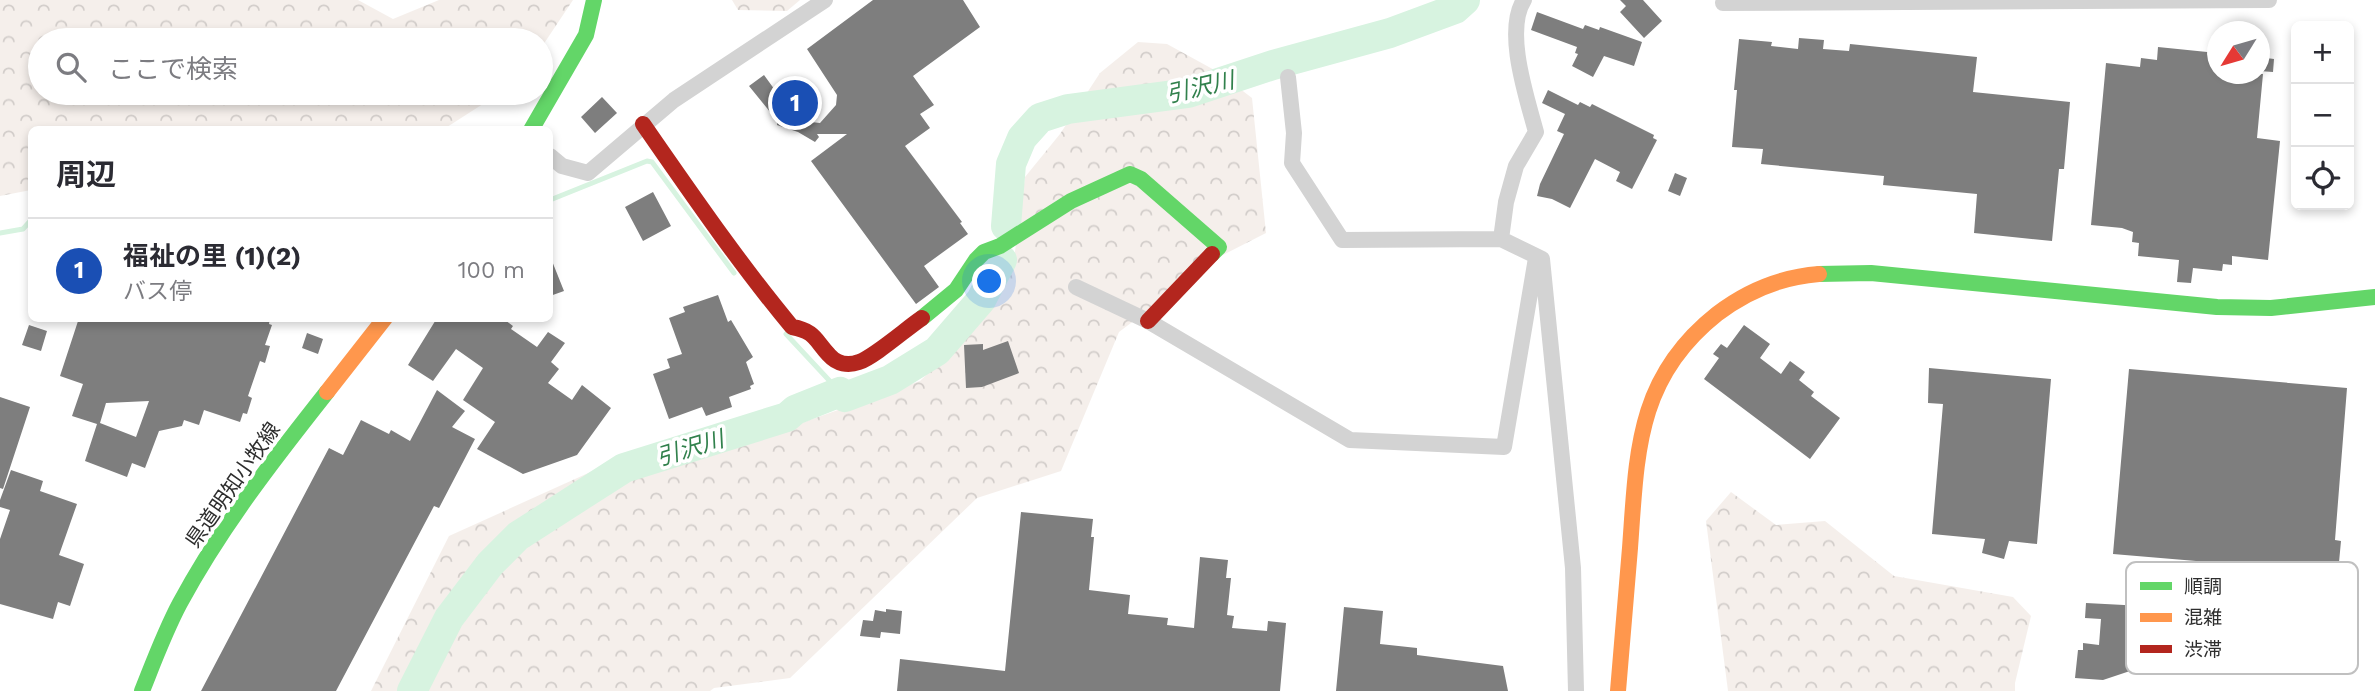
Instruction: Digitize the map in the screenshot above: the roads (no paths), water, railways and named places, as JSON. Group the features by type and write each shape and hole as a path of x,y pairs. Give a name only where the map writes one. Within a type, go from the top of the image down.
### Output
{"street":[{"path":"553,92 586,35 594,0"},
{"path":"553,158 562,166 588,173 674,100 825,0"},
{"path":"1501,239 1506,202 1516,166 1536,132 1524,86 1517,33 1518,9 1524,0"},
{"path":"1723,3 2269,0"},
{"path":"1288,76 1294,133 1292,163 1342,240 1501,239 1542,259 1573,568 1576,691"},
{"path":"533,126 545,105"},
{"path":"643,124 732,253 767,297 792,327 803,327 814,335 832,359 840,364 861,362 947,299 984,253 1000,246 1071,201 1130,174 1141,179 1219,247 1148,321"},
{"path":"1076,287 1148,321 1350,440 1504,447 1537,256"},
{"path":"1618,691 1637,457 1652,395 1673,355 1705,321 1745,295 1781,280 1814,274 1871,273 2217,307 2271,308 2375,297"},
{"name":"県道明知小牧線","path":"142,691 179,605 213,548 255,485 381,322"}],"waterway":[{"name":"引沢川","path":"1006,226 1011,164 1022,138 1040,118 1068,109 1188,93 1273,65 1390,33 1455,9 1465,0"},
{"path":"553,199 647,161 652,162 734,273"},
{"path":"0,233 23,229 28,223"},
{"name":"引沢川","path":"412,691 449,618 490,564 518,536 624,468 787,417 795,410 840,392 845,397 890,380 937,351 981,300 1002,260"},
{"path":"786,334 840,392"}],"place":[{"name":"福祉の里 (1)(2)","path":"795,103"}]}
